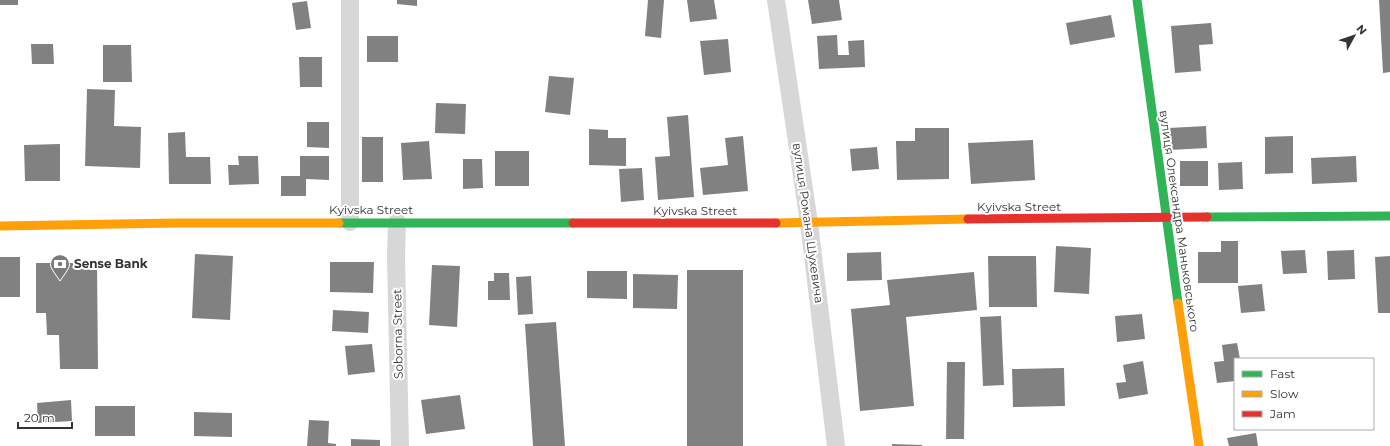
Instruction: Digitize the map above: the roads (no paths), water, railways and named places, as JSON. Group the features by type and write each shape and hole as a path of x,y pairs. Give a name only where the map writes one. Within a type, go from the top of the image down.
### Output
{"main road":[{"name":"вулиця Олександра Маньковського","path":"1137,0 1166,218 1199,446"},
{"name":"Kyivska Street","path":"0,226 350,222 809,223 898,219 1390,216"}],"street":[{"path":"350,0 350,222"},
{"name":"вулиця Романа Шухевича","path":"776,0 809,223 836,446"},
{"name":"Soborna Street","path":"397,222 400,446"}],"place":[{"name":"Sense Bank","path":"60,281"}]}
